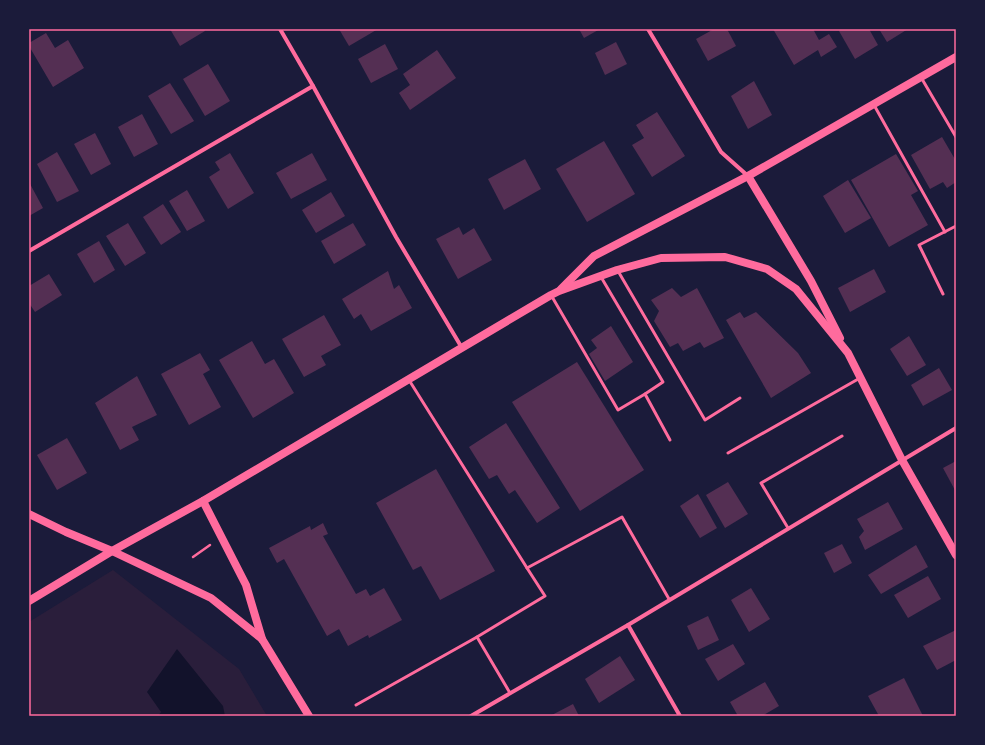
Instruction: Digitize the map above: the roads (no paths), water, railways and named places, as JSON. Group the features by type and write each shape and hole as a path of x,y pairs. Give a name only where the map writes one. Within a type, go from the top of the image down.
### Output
{"main road":[{"path":"559,291 594,256 748,176 956,57"},
{"path":"748,176 811,281 902,460 956,555"},
{"path":"29,600 112,551 203,501 551,295 617,270 661,258 725,257 767,269 796,290 848,353"},
{"path":"203,501 246,585 262,639 309,716"},
{"path":"29,514 211,598 262,639"}],"street":[{"path":"280,29 396,237 462,348"},
{"path":"648,29 721,152 748,176"},
{"path":"29,251 313,86"},
{"path":"471,716 628,625 956,428"},
{"path":"628,625 680,716"}],"lane":[{"path":"921,77 956,137"},
{"path":"874,105 945,232"},
{"path":"943,294 919,245 956,226"},
{"path":"617,270 705,420 740,398"},
{"path":"551,295 618,410 663,382 600,276"},
{"path":"728,453 860,378"},
{"path":"356,705 477,637 545,596 409,380"},
{"path":"645,394 670,440"},
{"path":"788,528 761,483 842,436"},
{"path":"527,568 622,517 669,599"},
{"path":"477,637 510,693"}]}
